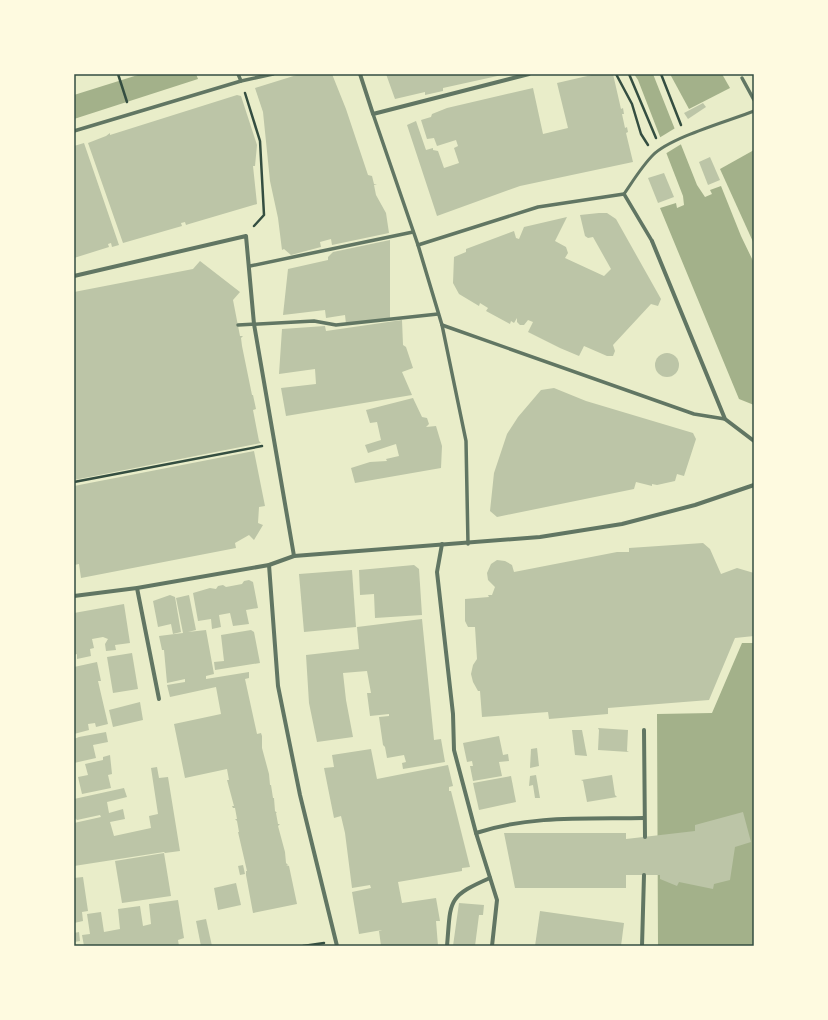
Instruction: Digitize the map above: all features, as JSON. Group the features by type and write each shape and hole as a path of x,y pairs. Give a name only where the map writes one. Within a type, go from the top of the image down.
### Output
{"street":[{"path":"238,74 242,81"},
{"path":"74,132 242,81 273,74"},
{"path":"360,74 372,114 418,245 442,325 466,441 468,544"},
{"path":"372,114 529,74"},
{"path":"742,78 754,100"},
{"path":"418,245 538,207 624,194 652,242 725,419"},
{"path":"250,266 413,232"},
{"path":"74,276 246,236 250,266 254,324 276,444 294,556"},
{"path":"238,325 314,321 336,325 438,314"},
{"path":"442,325 694,414 725,419 754,441"},
{"path":"74,596 137,588 269,565 294,556 442,544 468,544 540,537 622,524 695,505 754,485"},
{"path":"442,544 437,572 453,714 454,750 476,833 497,900 492,946"},
{"path":"269,565 278,686 300,796 337,944"},
{"path":"137,588 159,699"},
{"path":"644,730 645,837"},
{"path":"476,833 501,825 534,820 644,818"},
{"path":"642,946 644,875"},
{"path":"447,946 450,913 456,898 465,889 490,878"}],"lane":[{"path":"624,194 654,154 662,148 681,138 754,111"}],"path":[{"path":"118,74 127,103"},
{"path":"616,74 632,104 641,134"},
{"path":"629,74 656,139"},
{"path":"661,74 677,118"},
{"path":"242,81 260,141 264,215 246,236"},
{"path":"74,482 276,444"},
{"path":"303,946 337,944"}],"shaded area":[{"path":"141,74 196,74 198,79 74,119 74,95"},
{"path":"634,74 653,74 697,185 705,197 712,194 710,190 721,186 741,236 754,263 754,405 739,399 660,208 676,203 677,208 684,205 683,196 638,80"},
{"path":"670,74 722,74 730,88 689,109"},
{"path":"754,150 754,244 720,169"},
{"path":"742,643 754,643 754,946 658,946 657,714 712,713"}],"pier":[{"path":"677,127 683,143 665,154 659,138"}],"building":[{"path":"300,74 332,74 346,109 368,175 372,176 374,184 377,184 374,185 376,195 386,213 389,233 332,245 331,239 320,242 321,247 291,255 284,249 282,250 278,218 270,181 263,112 255,88"},
{"path":"386,74 502,75 443,88 443,91 425,95 425,92 395,99"},
{"path":"596,74 613,74 621,109 623,108 624,114 622,114 625,128 627,127 628,132 626,133 633,162 520,186 437,216 407,125 416,121 426,150 433,148 433,150 438,151 444,168 459,163 454,148 458,146 456,140 437,146 434,138 427,139 421,120 431,117 432,114 447,108 533,88 543,134 568,128 557,83"},
{"path":"237,95 241,96 257,145 255,166 253,166 257,204 186,225 185,222 181,223 182,226 123,243 88,143 110,133 110,135"},
{"path":"703,103 706,107 688,119 684,113"},
{"path":"84,143 119,245 112,247 111,243 108,244 109,247 74,258 74,146"},
{"path":"710,157 720,180 708,185 699,162"},
{"path":"664,173 674,197 658,203 648,178"},
{"path":"607,213 616,219 661,299 658,306 651,304 613,345 615,351 613,356 607,356 584,346 579,356 560,348 528,332 533,322 528,320 524,325 520,325 517,322 517,318 514,323 511,321 510,324 486,311 488,308 480,303 479,306 459,294 453,283 454,257 466,252 466,249 514,231 516,238 519,239 524,227 567,217 555,241 566,247 568,253 565,258 604,276 611,269 593,237 588,238 585,236 580,215"},
{"path":"390,240 390,318 346,324 345,315 326,318 325,310 283,315 288,269 328,260 328,257 333,252"},
{"path":"200,261 240,292 233,300 240,336 243,336 241,338 242,346 256,409 253,410 259,441 261,443 74,480 74,292 193,269"},
{"path":"402,320 403,345 406,347 413,368 402,372 412,395 286,416 281,388 316,384 315,369 279,374 282,329 325,326 326,331"},
{"path":"667,353 676,356 679,365 676,374 667,377 658,374 655,365 658,356"},
{"path":"554,388 586,401 693,433 696,439 684,476 677,474 675,481 657,485 652,484 652,486 636,482 634,489 497,517 490,511 494,473 507,434 518,417 541,390"},
{"path":"413,398 422,417 427,418 429,424 426,427 436,426 442,446 441,468 355,483 351,468 370,462 387,461 386,459 399,456 396,444 368,453 365,445 381,440 377,422 370,423 366,410"},
{"path":"254,451 265,506 259,507 258,523 263,525 254,540 249,535 235,543 236,548 81,578 79,564 74,565 74,486"},
{"path":"703,543 710,549 721,574 737,568 754,573 754,636 735,638 709,700 608,708 608,714 549,719 548,712 482,717 480,691 478,691 473,682 471,674 473,665 477,659 475,627 468,627 465,621 465,599 489,597 488,595 492,595 495,587 488,580 487,573 491,564 497,560 505,561 512,565 514,572 617,552 629,552 629,548"},
{"path":"414,565 419,569 422,615 375,618 374,594 360,595 359,570"},
{"path":"352,570 356,627 304,632 299,574"},
{"path":"249,580 253,582 258,608 246,610 249,624 233,626 230,613 219,615 221,627 212,629 211,619 198,621 193,593 210,588 216,589 218,586 223,585 226,587 242,584 244,581"},
{"path":"170,595 175,597 181,632 173,634 171,624 158,627 153,601"},
{"path":"189,595 196,630 188,632 206,630 214,674 206,676 206,679 249,672 249,678 245,679 257,734 261,733 262,736 262,748 269,774 278,824 280,824 278,826 285,852 286,863 288,865 286,865 289,866 297,904 253,913 246,875 247,871 237,821 235,819 237,819 235,808 232,806 234,806 227,780 229,780 227,769 185,778 174,724 221,714 216,687 170,697 167,685 185,682 185,679 167,683 164,650 162,650 159,636 183,633 176,598"},
{"path":"124,604 130,643 115,645 116,650 106,651 105,644 108,639 103,637 92,639 94,648 90,649 91,656 77,659 77,654 74,655 74,613"},
{"path":"422,619 434,740 441,739 445,762 403,769 402,763 406,762 404,755 387,758 385,747 383,745 379,717 389,716 389,714 370,716 367,693 371,693 367,671 343,673 346,700 353,737 317,742 309,703 306,655 359,649 357,627"},
{"path":"251,630 254,632 260,663 215,670 214,662 224,661 221,635"},
{"path":"132,653 138,689 113,693 107,657"},
{"path":"97,662 101,681 98,681 108,724 96,727 95,723 88,724 89,730 74,734 74,667"},
{"path":"140,702 143,720 113,727 109,710"},
{"path":"598,728 628,730 627,751 629,752 598,750"},
{"path":"572,730 582,730 587,756 575,755"},
{"path":"106,732 108,742 93,745 96,758 74,763 74,739"},
{"path":"499,736 503,755 508,754 509,761 499,762 502,776 473,781 470,766 473,766 472,761 467,762 463,743"},
{"path":"537,748 539,766 530,768 531,749"},
{"path":"371,749 377,779 448,765 453,786 449,787 449,791 451,791 470,867 462,868 462,871 398,882 402,903 436,898 440,921 436,921 438,946 381,946 379,931 382,930 359,934 352,892 371,888 370,885 352,888 345,833 341,816 334,818 324,768 334,767 332,755"},
{"path":"110,755 112,774 108,775 111,788 82,794 78,777 88,775 85,764 103,760 103,757"},
{"path":"157,767 159,778 168,777 180,851 164,852 74,866 74,823 101,817 100,815 77,820 74,817 74,799 124,788 127,797 107,802 109,813 123,809 125,819 110,822 114,836 151,828 149,816 158,814 151,768"},
{"path":"536,775 540,798 535,798 533,785 529,786 530,776"},
{"path":"612,775 615,795 617,797 587,802 583,781 581,780"},
{"path":"511,776 516,802 479,810 473,783"},
{"path":"743,812 751,842 735,847 730,880 714,884 713,889 679,882 677,886 660,879 660,875 626,875 626,888 515,888 504,833 626,833 626,839 695,831 695,825"},
{"path":"164,853 171,896 122,903 115,861"},
{"path":"243,865 245,874 240,875 238,866"},
{"path":"83,877 88,911 82,912 83,921 74,923 74,878"},
{"path":"236,883 241,905 218,910 214,888"},
{"path":"178,900 184,938 178,940 179,946 84,946 82,935 90,934 87,914 101,912 104,932 120,929 118,909 140,906 143,926 151,924 149,904"},
{"path":"459,903 484,905 483,915 479,915 475,946 453,946"},
{"path":"540,911 624,923 621,946 535,946"},
{"path":"206,919 212,946 201,946 196,921"},
{"path":"79,932 80,941 74,942 74,933"}]}
